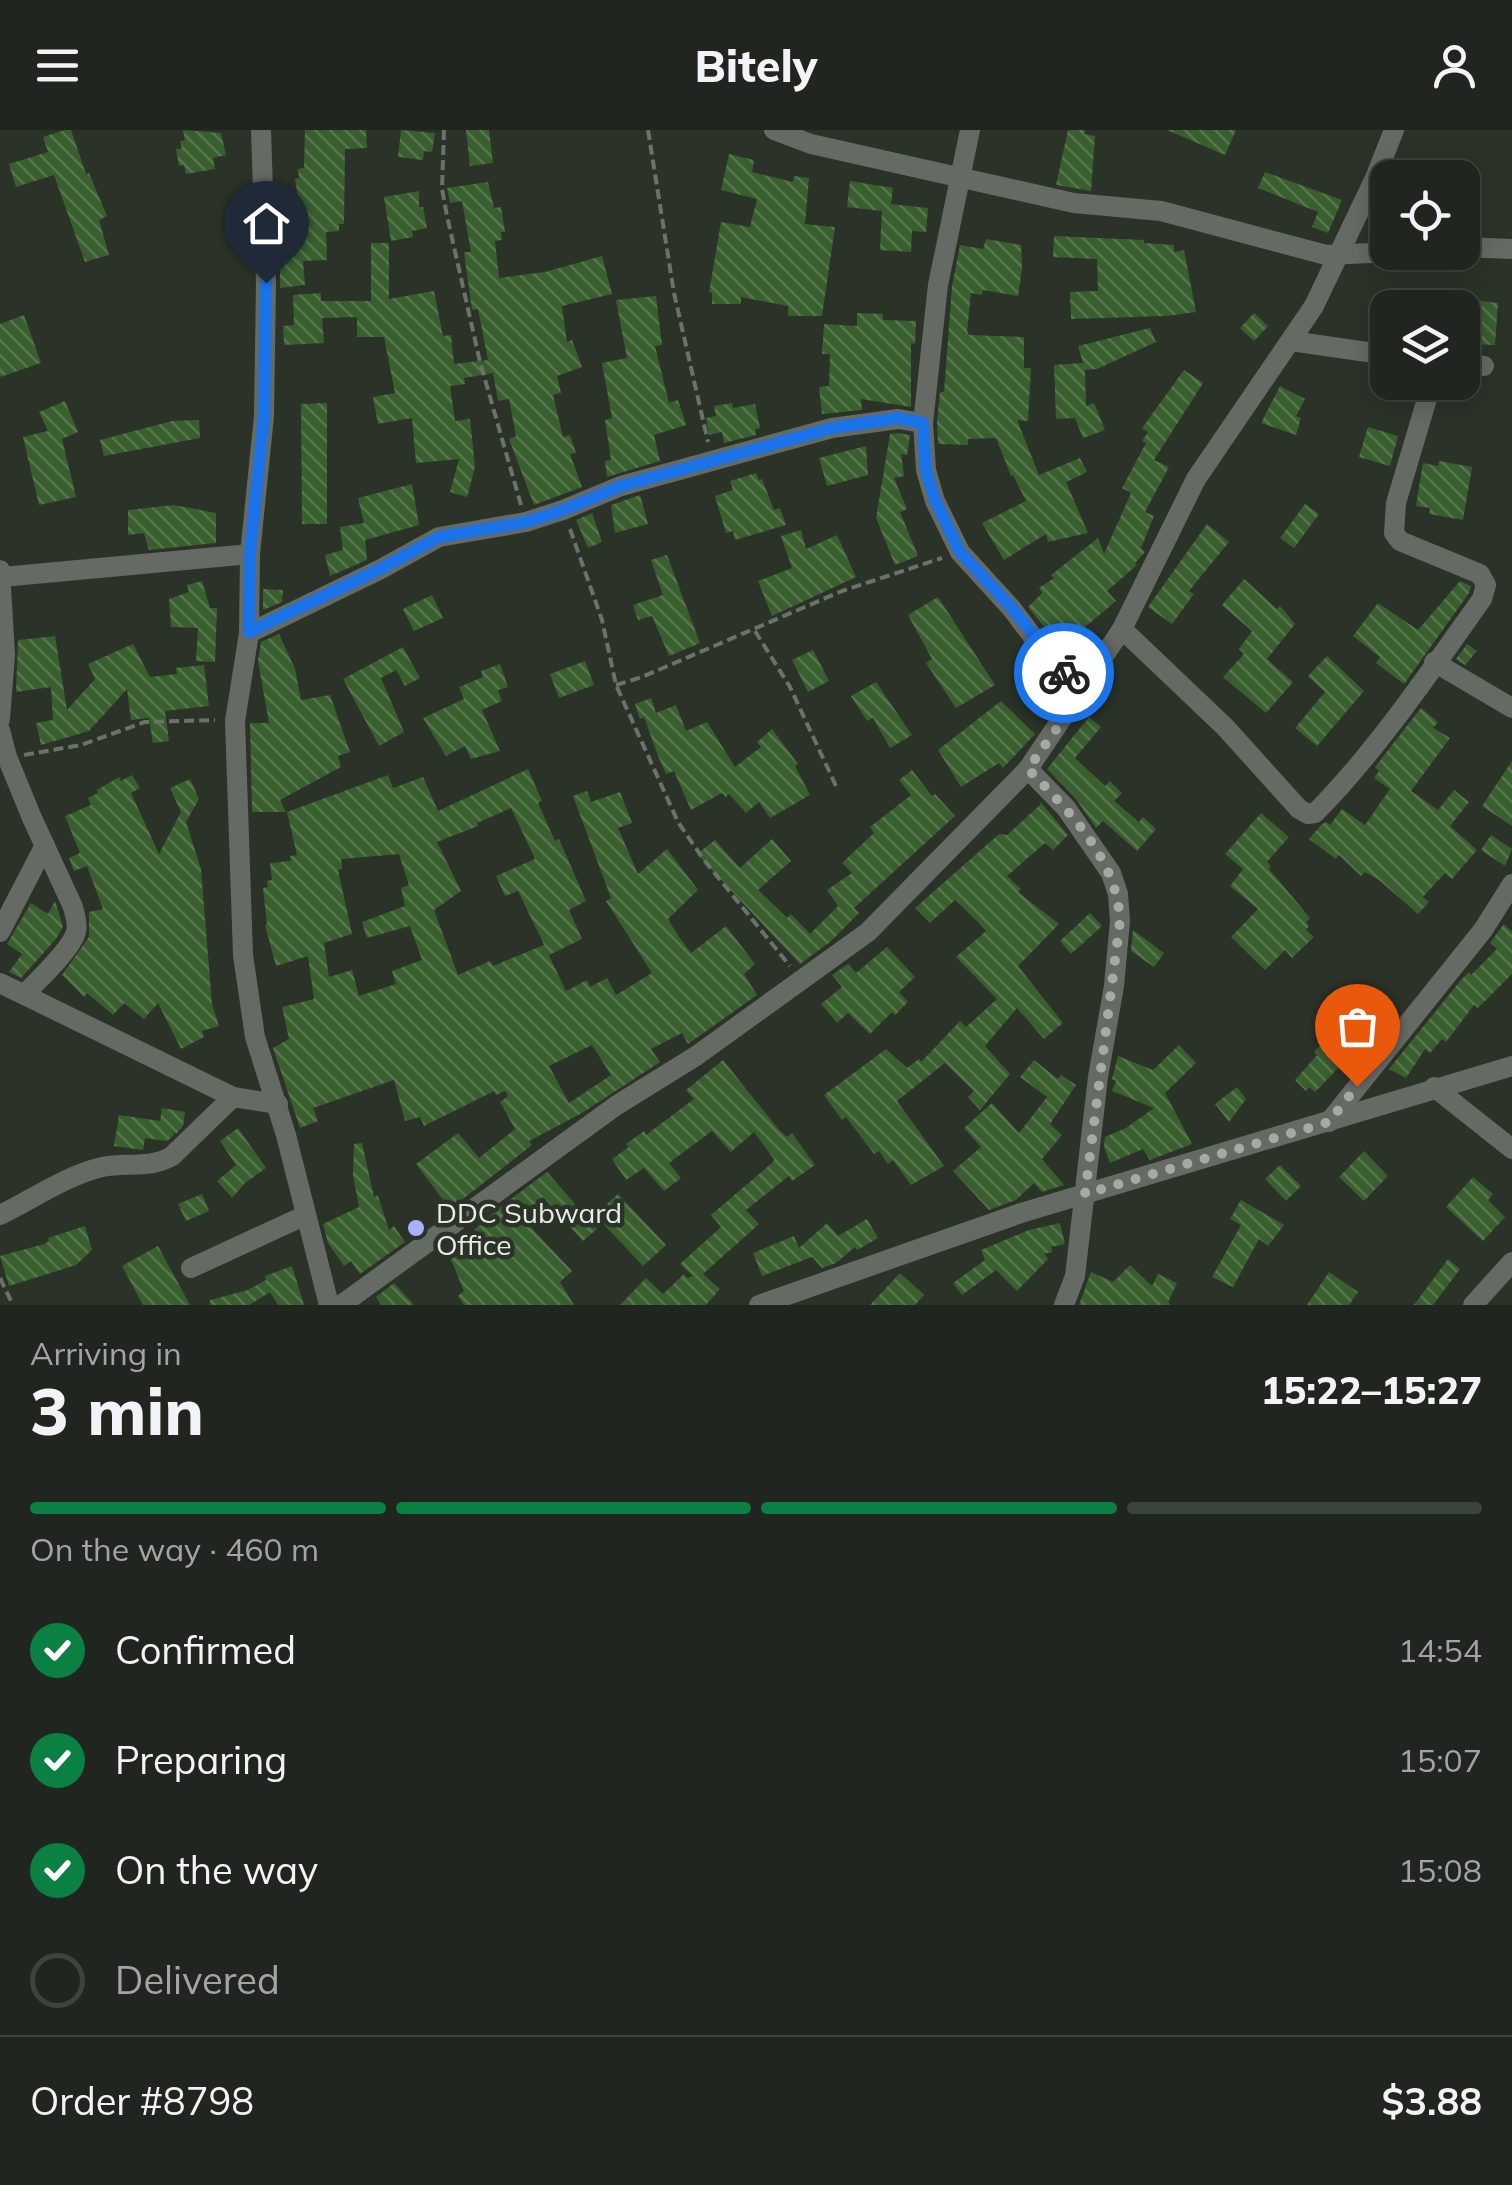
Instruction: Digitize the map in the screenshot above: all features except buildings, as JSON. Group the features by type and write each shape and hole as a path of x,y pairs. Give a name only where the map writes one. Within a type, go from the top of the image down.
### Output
{"street":[{"path":"261,130 266,283 264,416 250,554 249,632 234,721 243,955 255,1037 278,1104 329,1305"},
{"path":"774,130 811,144 1074,203 1161,211 1326,256 1370,253"},
{"path":"970,130 938,285 923,423 926,470 935,500 960,552 1082,693"},
{"path":"341,1305 868,932 1028,769 1122,629 1196,479 1314,306 1341,255 1394,130"},
{"path":"1480,248 1512,249"},
{"path":"1291,341 1370,352"},
{"path":"1122,629 1204,706 1298,809 1315,813 1350,774 1482,599 1486,585 1480,574 1400,541 1394,533 1396,502 1427,400"},
{"path":"249,632 439,537 526,522 621,486 832,428 898,418 923,423"},
{"path":"0,719 6,655 1,574 250,554"},
{"path":"1434,662 1512,708"},
{"path":"0,730 7,757 73,908 76,932 24,995"},
{"path":"1028,769 1066,808 1111,873 1118,894 1120,921 1076,1276 1064,1305"},
{"path":"0,932 45,845"},
{"path":"1329,1122 1483,930 1512,884"},
{"path":"0,982 233,1097 278,1104"},
{"path":"759,1305 1085,1194 1512,1066"},
{"path":"1434,1087 1512,1149"},
{"path":"0,1215 61,1182 102,1167 162,1162 233,1097"},
{"path":"191,1268 306,1215"},
{"path":"1473,1305 1512,1262"}],"path":[{"path":"444,130 442,189 447,216 480,362 526,522"},
{"path":"648,130 674,293 713,461"},
{"path":"563,510 602,620 616,685 678,822 704,860 802,980"},
{"path":"616,685 842,590 960,552"},
{"path":"754,629 790,687 836,786"},
{"path":"7,757 81,745 145,722 234,721"},
{"path":"0,1278 13,1305"}],"way so far":[{"path":"1064,673 1082,693 1028,769 1066,808 1111,873 1118,894 1120,921 1085,1194 1329,1122 1357,1086"}],"place":[{"name":"DDC Subward Office","path":"416,1228"}],"route":[{"path":"266,283 264,416 250,554 249,632 439,537 526,522 621,486 832,428 898,418 923,423 926,470 935,500 960,552 1064,673"}]}
